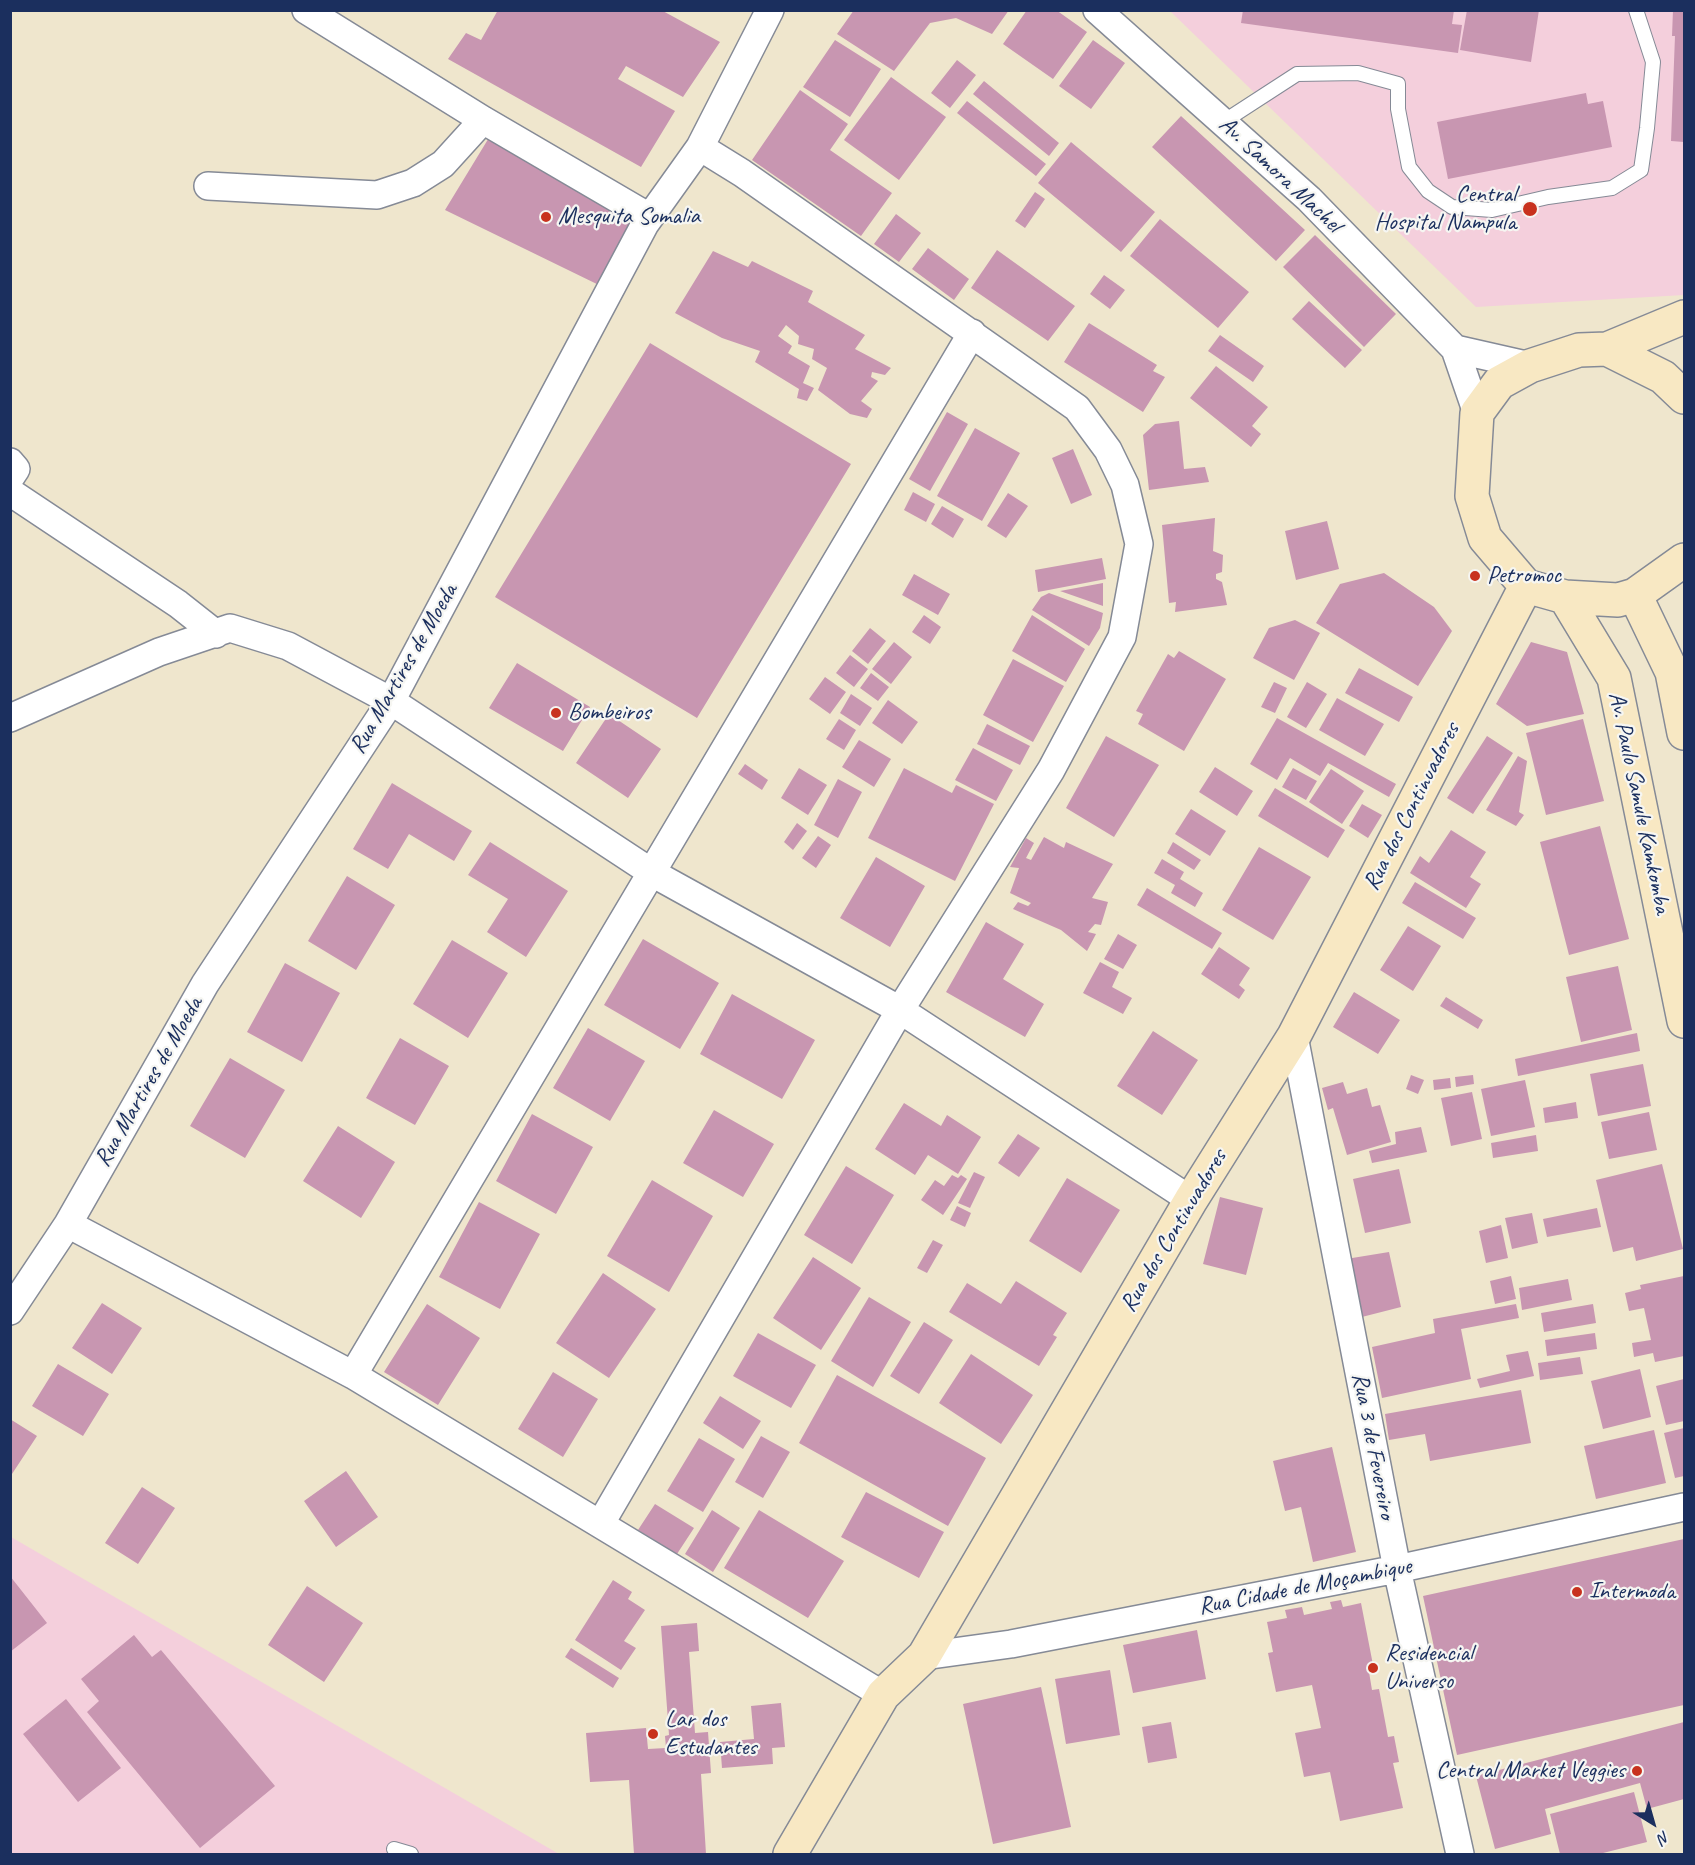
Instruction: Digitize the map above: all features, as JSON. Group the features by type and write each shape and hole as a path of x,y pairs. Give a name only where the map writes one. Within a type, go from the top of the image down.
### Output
{"street":[{"path":"306,10 483,120 649,217"},
{"name":"Rua Martires de Moeda","path":"10,1311 68,1224 205,984 391,701 649,217 700,147 770,10"},
{"name":"Av. Samora Machel","path":"1097,10 1309,199 1455,349"},
{"path":"208,186 376,195 413,183 443,164 483,120"},
{"path":"601,1523 900,1010 1052,770 1100,683 1122,637 1139,544 1125,485 1108,450 1077,408 742,173 700,147"},
{"path":"1476,413 1499,383 1530,366 1580,351 1607,349 1684,317"},
{"path":"353,1375 654,874 972,333"},
{"path":"1455,349 1530,366"},
{"path":"1455,349 1476,413 1472,496 1485,538 1526,586 1565,597 1618,600 1635,595 1684,560"},
{"path":"1607,349 1663,376 1684,397"},
{"path":"10,462 16,469 10,478"},
{"path":"10,492 178,604 216,634"},
{"name":"Rua dos Continuadores","path":"790,1854 883,1695 924,1656 1191,1200 1294,1036 1526,586"},
{"path":"1635,595 1672,672 1684,733"},
{"name":"Av. Paulo Samule Kamkomba","path":"1565,597 1614,678 1680,977 1684,1021"},
{"path":"10,718 105,675 230,628 288,646 391,701 654,874 900,1010 1191,1200"},
{"name":"Rua 3 de Fevereiro","path":"1294,1036 1397,1569 1460,1854"},
{"path":"68,1224 353,1375 883,1695"},
{"name":"Rua Cidade de Moçambique","path":"924,1656 1001,1646 1397,1569 1684,1508"}],"lane":[{"path":"1223,122 1298,74 1358,73 1398,84 1398,109 1409,167 1428,191 1452,207 1492,210 1548,197 1612,189 1641,170 1647,128 1653,62 1636,10"},
{"path":"394,1849 411,1854"}],"shaded area":[{"name":"Central Hospital Nampula","path":"1170,11 1684,11 1684,295 1476,307"},
{"path":"11,1537 559,1854 11,1854"}],"building":[{"path":"498,10 661,10 720,42 683,97 626,66 618,79 675,111 641,167 448,59 466,33 481,40"},
{"path":"854,10 1009,10 992,34 956,18 930,23 894,71 837,34"},
{"path":"1027,10 1056,10 1087,32 1053,79 1003,44"},
{"path":"1243,10 1454,10 1452,24 1462,25 1458,53 1241,23"},
{"path":"1467,10 1539,10 1531,62 1460,50"},
{"path":"1673,10 1684,10 1684,142 1671,141 1675,36 1672,36"},
{"path":"835,40 881,69 850,117 803,87"},
{"path":"1093,40 1125,63 1091,109 1059,86"},
{"path":"957,60 976,75 950,108 931,93"},
{"path":"891,77 946,117 899,180 844,140"},
{"path":"984,81 1059,143 1049,156 973,94"},
{"path":"800,90 848,124 830,150 892,193 861,236 752,160"},
{"path":"1586,93 1588,104 1603,101 1612,147 1448,179 1437,122"},
{"path":"967,101 1046,164 1036,176 957,113"},
{"path":"1181,116 1305,230 1276,261 1152,147"},
{"name":"Mesquita Somalia","path":"490,136 645,224 605,288 445,210"},
{"path":"1071,142 1155,212 1121,252 1038,183"},
{"path":"1035,192 1045,199 1025,228 1015,221"},
{"path":"896,214 921,233 899,262 874,244"},
{"path":"1160,219 1249,292 1218,328 1130,256"},
{"path":"1315,235 1396,314 1364,347 1283,267"},
{"path":"928,248 969,279 954,300 912,269"},
{"path":"997,250 1075,306 1048,341 971,288"},
{"path":"713,251 748,267 752,261 813,291 808,302 865,335 855,349 891,368 885,375 872,372 871,377 878,381 861,401 872,409 867,418 850,414 818,390 827,368 812,359 814,349 798,344 799,336 786,325 778,336 792,346 788,353 810,366 803,383 814,388 807,401 797,398 799,389 755,362 760,351 722,338 675,313"},
{"path":"1104,275 1125,290 1110,309 1090,294"},
{"path":"1309,301 1362,350 1345,368 1292,319"},
{"path":"1089,323 1157,365 1153,371 1165,377 1143,412 1064,362"},
{"path":"1220,335 1264,366 1253,382 1208,351"},
{"path":"650,343 851,464 697,718 495,597"},
{"path":"1216,366 1268,407 1252,426 1261,434 1251,447 1190,398"},
{"path":"947,412 968,424 930,491 909,479"},
{"path":"1179,421 1184,469 1205,467 1209,482 1149,490 1143,435 1155,424"},
{"path":"975,428 1020,453 982,521 937,496"},
{"path":"1073,449 1092,495 1071,504 1052,458"},
{"path":"913,492 935,504 926,522 904,510"},
{"path":"1008,493 1028,506 1006,538 987,526"},
{"path":"942,506 964,519 953,538 931,524"},
{"path":"1215,518 1213,551 1223,555 1222,572 1216,574 1216,579 1222,582 1227,605 1175,612 1176,602 1169,603 1162,525"},
{"path":"1327,521 1339,569 1296,580 1285,531"},
{"path":"1102,558 1106,579 1038,592 1035,570"},
{"path":"1384,573 1434,607 1452,631 1418,686 1316,623 1340,584"},
{"path":"914,574 950,594 938,615 902,595"},
{"path":"1103,583 1103,606 1060,591"},
{"path":"1049,593 1103,613 1100,628 1089,646 1032,610 1041,597"},
{"path":"924,615 941,627 930,644 912,632"},
{"path":"1032,615 1085,649 1066,682 1012,651"},
{"path":"1295,620 1320,633 1294,680 1253,658 1269,628"},
{"path":"870,628 886,641 868,664 852,651"},
{"path":"894,642 912,657 891,684 872,669"},
{"path":"1531,642 1567,652 1584,714 1527,726 1496,704"},
{"path":"1179,651 1226,679 1184,751 1138,724 1143,714 1136,711 1168,654 1174,658"},
{"path":"850,655 868,669 854,687 836,673"},
{"path":"1013,659 1064,686 1033,742 983,715"},
{"path":"517,663 590,707 563,751 489,708"},
{"path":"1359,668 1413,697 1399,722 1345,693"},
{"path":"871,673 889,687 878,701 860,688"},
{"path":"825,677 846,692 830,714 809,699"},
{"path":"1274,682 1287,688 1275,713 1261,707"},
{"path":"1307,682 1327,694 1306,728 1287,717"},
{"path":"851,694 872,708 860,726 840,713"},
{"path":"1337,698 1384,724 1365,756 1319,730"},
{"path":"888,700 918,722 902,744 872,723"},
{"path":"609,714 661,749 628,798 576,763"},
{"path":"1277,718 1396,784 1389,797 1328,763 1320,776 1290,758 1277,780 1250,764"},
{"path":"839,719 856,730 844,750 826,739"},
{"path":"1583,719 1604,801 1546,815 1526,733"},
{"path":"987,724 1030,746 1020,765 977,744"},
{"path":"1106,736 1159,765 1114,837 1066,808"},
{"path":"1487,736 1513,753 1473,814 1447,798"},
{"path":"859,740 891,759 874,787 842,767"},
{"path":"973,748 1013,770 996,801 955,780"},
{"path":"1518,756 1527,761 1519,812 1524,815 1516,826 1486,810"},
{"path":"745,764 768,780 762,790 738,774"},
{"path":"1215,767 1253,791 1237,816 1199,792"},
{"path":"799,768 827,785 808,815 781,798"},
{"path":"904,768 952,793 956,785 994,804 955,881 868,838"},
{"path":"1293,768 1317,781 1306,800 1282,787"},
{"path":"1331,769 1364,791 1342,824 1309,802"},
{"path":"838,779 862,792 838,838 814,825"},
{"path":"392,783 472,831 454,861 409,834 388,869 353,849"},
{"path":"1275,788 1345,830 1328,858 1258,816"},
{"path":"1362,804 1382,815 1368,838 1349,826"},
{"path":"1191,809 1226,831 1210,856 1175,834"},
{"path":"797,823 807,831 793,850 784,842"},
{"path":"1600,826 1629,939 1569,955 1540,842"},
{"path":"1451,830 1486,852 1470,877 1481,884 1466,908 1410,873 1420,856 1429,863"},
{"path":"818,836 831,845 816,868 802,858"},
{"path":"1044,837 1064,848 1066,842 1113,864 1092,898 1108,902 1101,925 1095,924 1088,932 1096,934 1087,951 1061,930 1013,909 1018,902 1028,906 1031,903 1010,893 1019,868 1010,867 1026,838 1034,843 1026,858 1031,860"},
{"path":"490,842 568,891 526,957 487,932 508,899 468,875"},
{"path":"1173,842 1201,860 1194,870 1167,853"},
{"path":"1259,847 1311,877 1273,940 1222,910"},
{"path":"876,857 925,886 890,947 840,918"},
{"path":"1162,859 1184,872 1180,879 1203,893 1195,907 1171,893 1175,885 1154,873"},
{"path":"347,876 395,905 356,970 308,941"},
{"path":"1415,882 1476,918 1463,939 1402,903"},
{"path":"1147,888 1222,933 1212,949 1137,905"},
{"path":"986,922 1024,944 1003,979 1044,1004 1025,1037 946,992"},
{"path":"1408,926 1441,946 1413,991 1380,970"},
{"path":"1118,934 1137,945 1123,969 1104,959"},
{"path":"643,939 719,983 680,1049 604,1005"},
{"path":"452,940 508,973 468,1038 413,1004"},
{"path":"1219,947 1250,968 1239,985 1245,990 1239,999 1201,974"},
{"path":"1100,962 1119,972 1112,987 1132,998 1123,1014 1083,993"},
{"path":"285,963 340,993 302,1062 247,1032"},
{"path":"1618,966 1632,1030 1581,1042 1566,977"},
{"path":"1354,992 1400,1020 1378,1054 1333,1027"},
{"path":"732,994 815,1040 782,1099 700,1054"},
{"path":"1446,997 1483,1020 1478,1029 1440,1006"},
{"path":"588,1028 645,1061 610,1121 553,1088"},
{"path":"1153,1031 1198,1060 1162,1115 1117,1086"},
{"path":"1637,1033 1640,1051 1518,1076 1515,1059"},
{"path":"400,1038 449,1066 415,1125 366,1098"},
{"path":"230,1058 285,1090 245,1158 190,1126"},
{"path":"1643,1064 1651,1106 1598,1116 1590,1074"},
{"path":"1411,1075 1424,1080 1418,1094 1406,1089"},
{"path":"1473,1075 1474,1084 1456,1087 1455,1077"},
{"path":"1450,1078 1451,1088 1434,1090 1433,1080"},
{"path":"1525,1080 1535,1127 1491,1136 1481,1089"},
{"path":"1343,1082 1347,1094 1367,1088 1372,1107 1380,1105 1391,1142 1347,1155 1333,1108 1328,1110 1322,1088"},
{"path":"1472,1092 1482,1139 1451,1146 1441,1098"},
{"path":"1576,1102 1578,1118 1545,1123 1543,1108"},
{"path":"904,1103 941,1126 947,1115 981,1137 958,1174 928,1155 915,1175 875,1149"},
{"path":"714,1110 774,1144 743,1197 683,1163"},
{"path":"1649,1112 1657,1150 1609,1159 1601,1122"},
{"path":"532,1114 593,1147 556,1214 496,1181"},
{"path":"338,1126 395,1162 361,1218 303,1181"},
{"path":"1421,1127 1427,1152 1372,1163 1369,1151 1396,1144 1395,1132"},
{"path":"1018,1134 1040,1148 1019,1177 998,1163"},
{"path":"1536,1135 1538,1151 1493,1158 1491,1143"},
{"path":"1662,1164 1683,1249 1636,1261 1633,1247 1613,1252 1596,1180"},
{"path":"846,1166 894,1195 852,1264 804,1235"},
{"path":"1399,1169 1411,1223 1365,1233 1353,1179"},
{"path":"974,1172 985,1177 970,1208 958,1203"},
{"path":"952,1175 958,1178 961,1175 967,1179 943,1215 921,1200 935,1180 944,1186"},
{"path":"1067,1178 1120,1210 1081,1273 1029,1241"},
{"path":"652,1180 713,1216 669,1292 607,1256"},
{"path":"1220,1197 1263,1208 1246,1275 1203,1264"},
{"path":"479,1202 540,1234 500,1309 439,1277"},
{"path":"957,1206 971,1213 965,1227 950,1220"},
{"path":"1597,1208 1601,1227 1547,1237 1543,1219"},
{"path":"1532,1213 1538,1243 1512,1249 1505,1218"},
{"path":"1501,1225 1508,1258 1486,1263 1479,1231"},
{"path":"933,1240 943,1245 927,1273 917,1268"},
{"path":"1389,1252 1401,1307 1354,1319 1340,1260"},
{"path":"813,1257 861,1288 821,1350 773,1318"},
{"path":"603,1273 656,1309 609,1378 556,1343"},
{"path":"1511,1276 1516,1299 1495,1304 1490,1281"},
{"path":"1684,1276 1684,1356 1655,1362 1653,1353 1634,1357 1632,1343 1651,1340 1644,1308 1629,1311 1625,1293 1641,1289 1640,1285"},
{"path":"1568,1279 1572,1300 1522,1310 1519,1288"},
{"path":"1016,1281 1067,1313 1053,1335 1057,1337 1039,1366 949,1312 967,1283 1001,1304"},
{"path":"869,1297 911,1322 873,1387 831,1361"},
{"path":"102,1303 142,1328 112,1374 72,1348"},
{"path":"427,1304 480,1338 438,1405 384,1372"},
{"path":"1516,1304 1519,1318 1461,1329 1471,1379 1382,1398 1372,1347 1435,1333 1433,1319"},
{"path":"1593,1304 1596,1323 1544,1332 1541,1313"},
{"path":"924,1322 953,1340 919,1394 890,1376"},
{"path":"758,1333 816,1365 791,1408 733,1376"},
{"path":"1595,1333 1597,1349 1547,1356 1545,1340"},
{"path":"1528,1351 1534,1376 1480,1388 1477,1379 1510,1371 1506,1355"},
{"path":"971,1354 1033,1395 1001,1444 939,1403"},
{"path":"1580,1357 1583,1374 1540,1380 1538,1363"},
{"path":"58,1364 109,1394 83,1436 32,1406"},
{"path":"1640,1369 1651,1417 1603,1429 1591,1381"},
{"path":"553,1372 598,1399 563,1457 518,1429"},
{"path":"837,1375 986,1458 948,1526 799,1443"},
{"path":"1684,1379 1684,1421 1666,1425 1656,1386"},
{"path":"1521,1390 1531,1443 1430,1461 1425,1434 1389,1440 1385,1414"},
{"path":"720,1396 761,1421 743,1449 703,1423"},
{"path":"10,1419 37,1436 10,1477"},
{"path":"1684,1428 1684,1476 1675,1478 1664,1433"},
{"path":"1654,1430 1666,1483 1596,1499 1584,1446"},
{"path":"761,1436 790,1452 763,1498 735,1482"},
{"path":"699,1438 735,1459 703,1512 667,1491"},
{"path":"1332,1447 1356,1552 1313,1562 1301,1507 1285,1511 1273,1461"},
{"path":"346,1471 378,1517 336,1547 304,1501"},
{"path":"142,1487 175,1508 138,1564 105,1543"},
{"path":"866,1492 944,1532 919,1578 841,1537"},
{"path":"655,1504 694,1528 677,1554 638,1530"},
{"path":"712,1510 740,1528 713,1572 685,1554"},
{"path":"759,1510 844,1561 808,1618 724,1568"},
{"path":"1684,1539 1684,1705 1457,1755 1423,1596"},
{"path":"10,1576 47,1623 10,1652"},
{"path":"613,1580 632,1592 628,1599 645,1610 624,1641 636,1648 621,1670 575,1640"},
{"path":"307,1586 363,1623 324,1682 268,1645"},
{"path":"1341,1600 1343,1607 1361,1603 1374,1670 1369,1672 1372,1690 1379,1689 1388,1737 1394,1736 1399,1762 1393,1763 1403,1808 1340,1821 1330,1772 1304,1777 1295,1733 1321,1728 1312,1685 1276,1692 1268,1653 1273,1652 1267,1622 1287,1618 1285,1610 1302,1607 1304,1615 1332,1609 1330,1602"},
{"path":"697,1623 699,1651 689,1652 695,1733 708,1732 711,1773 701,1774 706,1854 634,1854 629,1780 590,1782 586,1733 646,1728 648,1749 666,1748 665,1736 669,1735 661,1626"},
{"path":"1197,1630 1206,1679 1133,1693 1123,1645"},
{"path":"134,1635 152,1657 161,1650 275,1786 200,1848 87,1712 99,1701 81,1679"},
{"path":"571,1648 619,1678 613,1688 565,1657"},
{"path":"1110,1670 1120,1735 1066,1744 1055,1679"},
{"path":"1041,1687 1071,1827 993,1844 963,1704"},
{"path":"66,1699 121,1768 78,1802 23,1734"},
{"path":"781,1703 785,1747 772,1748 773,1764 722,1768 720,1742 754,1739 751,1706"},
{"path":"1171,1722 1177,1758 1148,1763 1142,1727"},
{"path":"1684,1722 1684,1799 1647,1809 1640,1783 1545,1809 1551,1834 1495,1849 1476,1776"},
{"path":"1634,1792 1647,1842 1599,1854 1560,1854 1550,1814"}],"place":[{"name":"Central Hospital Nampula","path":"1530,209"},
{"name":"Mesquita Somalia","path":"546,217"},
{"name":"Petromoc","path":"1475,576"},
{"name":"Bombeiros","path":"556,713"},
{"name":"Intermoda","path":"1577,1592"},
{"name":"Residencial Universo","path":"1373,1668"},
{"name":"Lar dos Estudantes","path":"653,1734"},
{"name":"Central Market Veggies","path":"1637,1771"}]}
